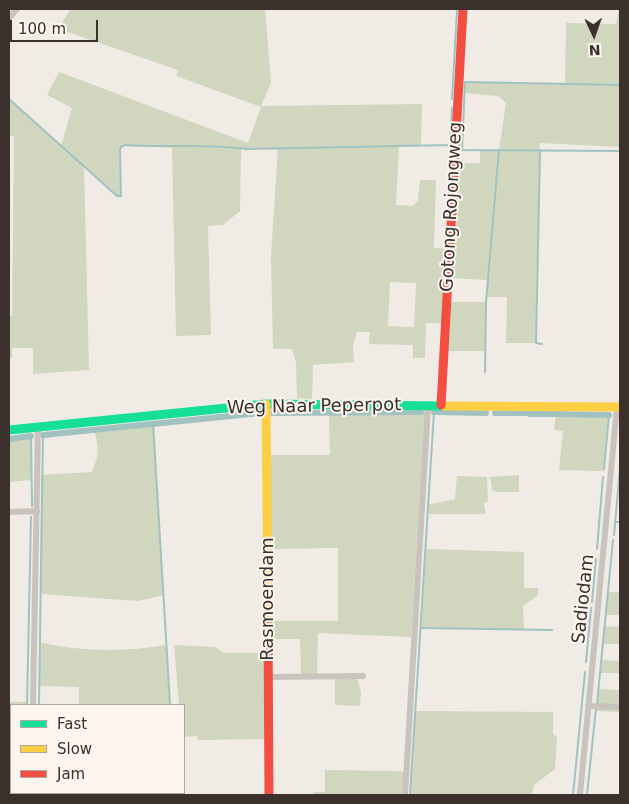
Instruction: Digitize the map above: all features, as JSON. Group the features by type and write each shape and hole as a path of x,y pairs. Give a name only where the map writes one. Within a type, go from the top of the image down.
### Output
{"street":[{"path":"9,18 17,9"},
{"name":"Gotong Rojongweg","path":"441,405 463,9"},
{"name":"Weg Naar Peperpot","path":"9,430 266,404 619,407"},
{"name":"Rasmoendam","path":"266,404 269,795"},
{"path":"405,795 428,405"},
{"name":"Sadiodam","path":"580,795 619,407"},
{"path":"34,704 38,427"},
{"path":"9,512 37,511"},
{"path":"268,677 363,676"},
{"path":"588,706 620,707"}],"green space":[{"path":"70,9 265,9 271,83 261,106 422,104 421,145 399,146 396,205 413,206 418,200 420,180 436,180 434,248 448,249 442,323 426,323 425,358 413,358 413,345 369,344 370,332 357,332 353,345 354,362 313,365 312,399 297,398 296,362 292,349 273,349 271,256 278,149 241,149 240,211 223,225 208,226 211,335 176,336 172,148 125,145 120,150 121,196 117,196 84,167 89,370 33,374 33,348 12,348 12,358 9,359 9,316 12,316 14,136 9,136 9,99 61,146 72,108 47,95 59,72 248,143 261,107 176,76 178,70 59,29","holes":["390,282 416,283 414,327 388,326"]},
{"path":"619,9 620,147 540,143 536,343 506,343 507,297 486,297 488,280 450,278 457,163 480,163 480,150 499,150 506,103 498,96 464,93 465,82 565,83 566,23 616,24"},
{"path":"453,302 486,302 486,351 445,351 448,305"},
{"path":"425,412 411,637 318,633 317,674 301,675 300,639 271,639 271,621 338,621 338,548 271,549 270,455 330,455 329,413"},
{"path":"556,414 608,416 604,471 559,470 563,431 554,430"},
{"path":"153,422 164,595 138,601 40,594 41,475 92,472 98,450 93,429"},
{"path":"31,436 31,480 9,482 9,439"},
{"path":"519,475 519,492 496,492 492,490 490,477"},
{"path":"457,476 487,477 488,502 484,503 486,514 428,514 428,505 455,499"},
{"path":"426,549 524,552 524,588 538,588 538,595 523,606 524,630 421,628"},
{"path":"608,592 620,592 620,615 606,615"},
{"path":"604,626 620,627 620,644 603,644"},
{"path":"39,642 71,648 103,650 167,645 170,704 79,704 79,687 39,686"},
{"path":"174,645 215,647 224,653 266,653 266,739 198,740 197,736 185,737 185,704 179,704"},
{"path":"601,660 620,661 620,673 600,673"},
{"path":"335,678 357,678 361,692 360,706 335,705"},
{"path":"598,689 620,690 620,712 596,711"},
{"path":"9,702 27,702 27,704 10,704 9,769"},
{"path":"415,711 553,712 553,733 557,738 555,769 534,785 532,795 410,795"},
{"path":"325,770 401,771 404,773 402,795 313,795 313,792 325,792"}],"waterway":[{"path":"452,99 457,11"},
{"path":"620,85 465,82 462,150 620,151"},
{"path":"9,99 117,196 121,196 120,150 125,145 216,146 246,149 450,145 452,108"},
{"path":"485,372 486,302 499,150"},
{"path":"540,151 536,343 542,344"},
{"path":"271,413 421,412"},
{"path":"410,795 434,412"},
{"path":"434,412 486,413"},
{"path":"43,435 261,413"},
{"path":"495,413 527,413"},
{"path":"530,414 549,414"},
{"path":"552,414 609,415"},
{"path":"604,469 609,415"},
{"path":"153,422 170,704"},
{"path":"39,704 43,435"},
{"path":"31,436 32,506"},
{"path":"9,439 31,436"},
{"path":"614,535 620,468"},
{"path":"597,549 603,477"},
{"path":"27,704 31,517"},
{"path":"615,522 620,522"},
{"path":"597,704 613,540"},
{"path":"592,602 596,559"},
{"path":"586,662 591,608"},
{"path":"422,628 552,630"},
{"path":"573,795 585,672"},
{"path":"587,795 596,708"}],"traffic: fast":[{"path":"9,430 266,404 444,406"}],"traffic: slow":[{"path":"266,404 268,625"},
{"path":"444,406 620,407"}],"traffic: jam":[{"path":"441,405 463,9"},
{"path":"268,625 269,795"}]}
